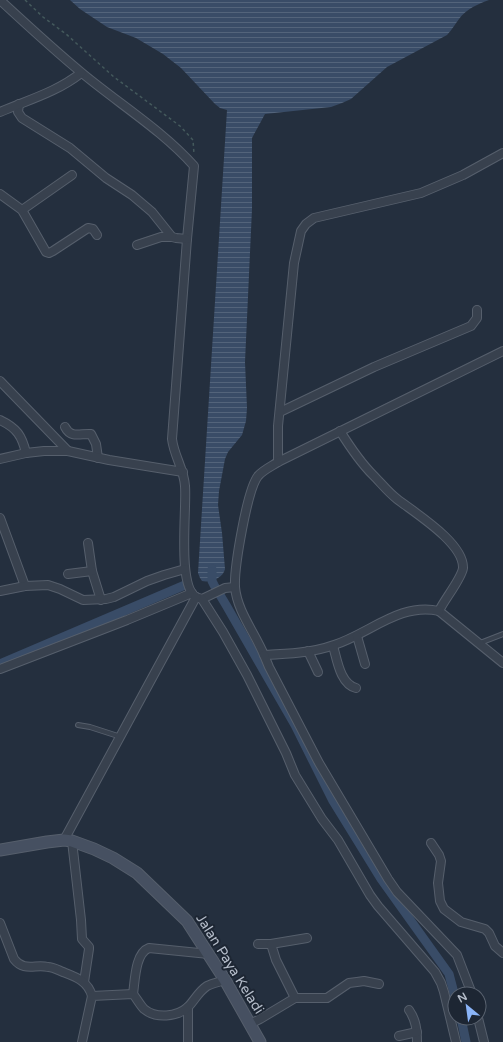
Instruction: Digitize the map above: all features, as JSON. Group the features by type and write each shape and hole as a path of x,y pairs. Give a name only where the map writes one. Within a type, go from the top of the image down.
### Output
{"main road":[{"name":"Jalan Paya Keladi","path":"0,850 23,845 68,840 94,849 113,858 137,873 187,922 225,980 260,1042"}],"street":[{"path":"0,0 81,73 188,158 194,166 172,439 175,454 183,472 186,498 184,554 186,577 223,632 247,675 286,753 295,775 322,819 338,840 378,906 435,972 441,983 456,1042"},
{"path":"0,112 68,84 81,73"},
{"path":"19,104 18,112 22,118 70,148 106,178 132,195 152,212 172,237"},
{"path":"278,462 278,426 294,262 301,231 306,224 314,218 327,214 362,208 421,193 463,175 503,153"},
{"path":"22,210 72,174"},
{"path":"0,194 22,210 44,251 48,253 88,228 93,229 97,235"},
{"path":"137,245 161,237 187,239"},
{"path":"280,412 374,367 472,326 477,318 476,310"},
{"path":"469,986 457,955 397,892 378,863 319,763 269,667 241,608 235,587 240,538 250,496 260,473 278,462 503,351"},
{"path":"0,381 68,451"},
{"path":"0,420 14,429 22,438 26,453"},
{"path":"65,427 70,434 73,435 92,434 96,444 98,458"},
{"path":"340,431 359,460 372,475 395,497 440,532 454,547 459,555 463,568 461,577 451,590 439,611"},
{"path":"0,459 26,453 68,451 98,458 183,472"},
{"path":"0,518 26,586"},
{"path":"88,543 92,571 101,600"},
{"path":"0,591 26,586 48,585 83,600 101,600 114,597 147,581 185,569"},
{"path":"68,574 92,571"},
{"path":"0,669 127,620 226,588 235,587"},
{"path":"84,982 89,947 82,939 81,920 68,840 173,638 200,596"},
{"path":"264,655 308,651 333,646 357,636 396,615 416,609 430,609 439,611 503,663"},
{"path":"357,636 365,664"},
{"path":"333,646 344,677 350,686 356,688"},
{"path":"308,651 318,672"},
{"path":"431,843 441,861 438,883 440,901 444,909 461,922 485,929 489,933 495,946 503,953"},
{"path":"0,922 14,959 17,963 24,966 48,966 76,977 84,982 91,991 92,996 82,1042"},
{"path":"258,944 271,944 307,938"},
{"path":"271,944 276,960 295,998"},
{"path":"209,954 149,948 146,949 141,953 137,965 133,994 142,1007 154,1014 167,1016 176,1014 188,1007 199,992 207,987 225,980"},
{"path":"250,1024 295,998 327,998 349,983 364,981 379,984"},
{"path":"92,996 133,994"},
{"path":"188,1007 188,1042"},
{"path":"409,1010 413,1017 417,1032 417,1042"},
{"path":"480,1026 484,1042"},
{"path":"399,1036 417,1032"}],"lane":[{"path":"479,643 503,634"},
{"path":"78,725 90,727 121,737"}],"path":[{"path":"25,0 114,77 185,131 193,140 194,166"}],"water":[{"path":"70,0 489,0 465,12 447,35 387,67 351,99 331,107 265,114 252,138 252,209 245,362 247,408 246,421 242,435 228,452 225,459 218,505 225,569 222,575 213,580 202,581 198,573 227,110 220,108 215,104 181,68 163,54 136,38 107,27 80,9"}],"waterway":[{"path":"212,569 212,581 214,585 295,725 333,801 381,879 449,974 452,986"},
{"path":"0,664 185,585"},
{"path":"463,1026 466,1042"}]}
